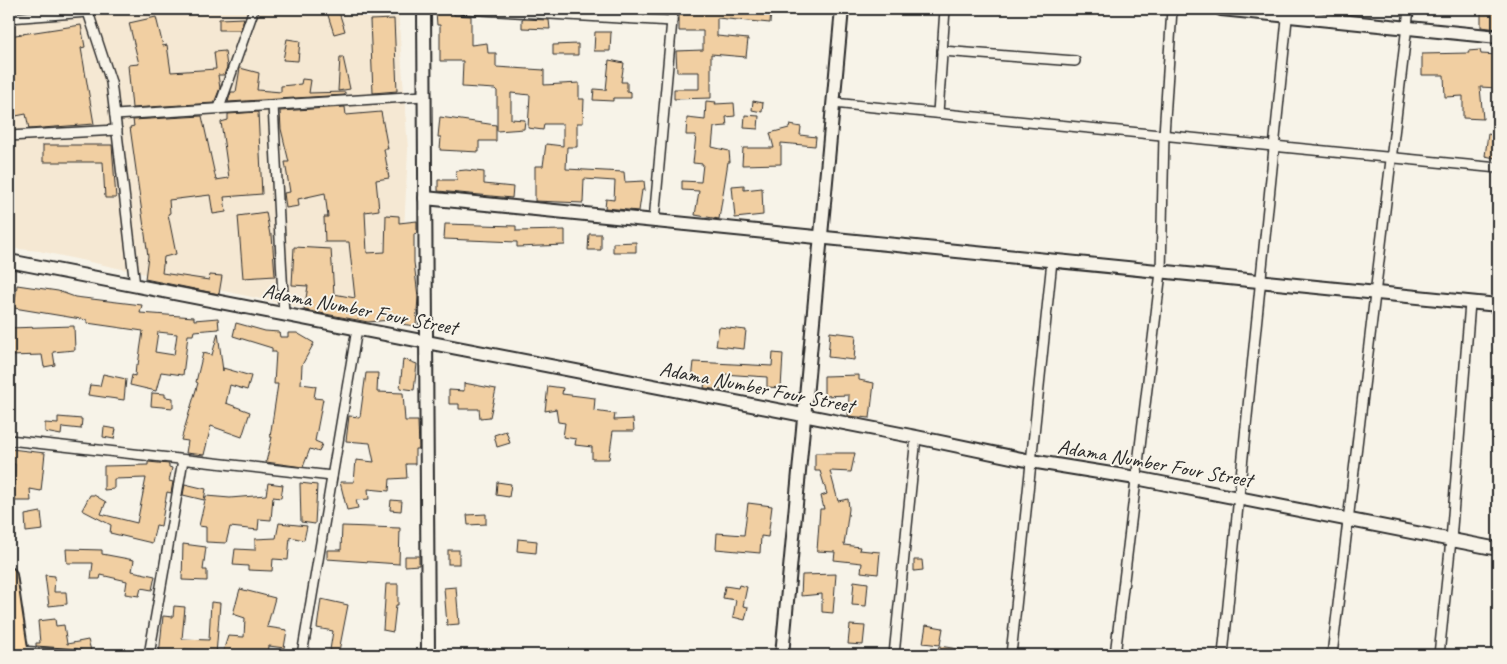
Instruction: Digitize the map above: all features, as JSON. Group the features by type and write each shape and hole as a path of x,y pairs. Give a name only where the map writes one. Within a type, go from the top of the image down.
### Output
{"main road":[{"path":"9,575 20,653"}],"street":[{"path":"219,108 254,9"},
{"path":"424,9 428,655"},
{"path":"463,9 543,11 672,21"},
{"path":"654,221 673,9"},
{"path":"782,655 842,9"},
{"path":"938,113 945,9"},
{"path":"1115,655 1160,272 1164,135 1172,9"},
{"path":"1220,9 1288,12 1407,28 1498,37"},
{"path":"1332,655 1409,9"},
{"path":"9,18 88,10 111,82 135,286"},
{"path":"1223,655 1288,12"},
{"path":"942,51 1075,61"},
{"path":"115,115 424,96"},
{"path":"833,103 1498,168"},
{"path":"273,105 284,315"},
{"path":"9,136 117,130"},
{"path":"425,198 1498,305"},
{"name":"Adama Number Four Street","path":"9,261 1031,461 1136,478 1498,549"},
{"path":"1011,655 1052,261"},
{"path":"1439,655 1451,540 1470,303"},
{"path":"302,655 357,329"},
{"path":"894,655 916,437"},
{"path":"9,440 332,476"},
{"path":"149,655 183,460"},
{"path":"20,653 78,655"}],"shaded area":[{"path":"9,9 398,9 408,150 402,271 389,321 335,315 39,251 9,248"}],"building":[{"path":"326,9 338,9 345,31 334,34"},
{"path":"694,9 771,9 770,23 717,18 717,36 748,39 746,57 711,54 711,98 674,99 674,89 699,89 699,72 677,72 676,51 703,50 703,31 679,31 679,14 690,14"},
{"path":"454,11 454,15 471,16 471,45 487,43 488,53 496,53 496,67 544,70 544,85 579,83 579,99 584,99 583,123 577,123 577,147 567,147 566,169 624,172 625,182 644,181 645,190 642,190 639,211 605,208 606,199 614,200 615,181 584,179 583,203 535,201 535,166 543,166 546,144 563,146 563,124 544,124 543,130 528,128 530,95 511,93 511,119 525,120 524,129 497,131 497,91 495,89 462,87 463,61 440,61 440,25 437,25 436,12"},
{"path":"1481,13 1498,13 1498,29 1481,27"},
{"path":"156,17 163,46 167,45 171,72 216,69 214,52 225,51 227,67 224,75 218,75 220,88 214,103 132,108 128,65 139,64 129,23"},
{"path":"244,18 240,30 219,30 219,19"},
{"path":"394,19 397,91 373,93 370,20"},
{"path":"522,19 549,20 550,29 522,28"},
{"path":"81,25 85,47 81,48 94,124 29,129 26,114 11,117 9,103 9,36"},
{"path":"595,32 611,32 610,51 594,51"},
{"path":"287,39 300,41 298,61 283,60"},
{"path":"578,44 578,55 553,55 553,45"},
{"path":"1480,50 1481,54 1498,55 1498,88 1480,87 1483,119 1463,118 1463,96 1445,97 1444,75 1422,75 1422,54 1469,53 1468,51"},
{"path":"340,57 343,57 350,89 338,91"},
{"path":"609,60 624,63 621,82 627,82 627,91 631,92 631,98 613,98 613,101 593,100 594,89 606,90"},
{"path":"240,68 259,73 257,90 281,92 281,86 301,84 302,79 311,80 309,93 345,92 345,95 228,102 231,92 236,92"},
{"path":"706,101 716,102 715,104 734,103 735,116 726,117 727,126 714,127 712,147 729,151 730,162 728,162 719,219 695,215 699,191 682,190 682,181 701,182 703,164 693,163 696,135 686,135 687,118 705,120"},
{"path":"753,101 763,103 762,112 752,110"},
{"path":"345,107 346,115 381,112 388,149 384,149 389,178 376,180 379,210 365,212 367,253 385,252 386,215 399,216 399,223 417,221 417,233 414,234 414,262 418,297 416,326 400,324 401,319 368,322 304,310 308,286 292,285 294,247 331,249 334,294 355,298 349,242 325,242 324,217 328,217 325,193 298,199 299,206 286,208 284,193 290,192 285,162 289,162 281,129 280,111"},
{"path":"258,112 262,194 224,197 226,212 213,214 210,195 169,200 170,213 168,214 176,254 164,257 162,273 209,280 210,275 222,276 219,294 145,279 148,256 130,127 134,126 133,120 202,116 216,180 229,178 221,122 228,120 228,114"},
{"path":"745,115 759,116 758,129 744,128"},
{"path":"440,117 496,125 496,141 479,141 479,152 440,150 441,137 438,137"},
{"path":"790,125 801,127 800,135 816,137 815,146 781,143 781,164 742,165 743,148 774,148 770,133 789,128"},
{"path":"1488,134 1497,136 1495,158 1485,156"},
{"path":"43,145 112,145 116,198 105,198 103,162 43,162"},
{"path":"456,171 484,172 484,184 513,187 512,198 438,191 438,180 457,180"},
{"path":"744,185 744,190 762,188 763,215 735,218 732,186"},
{"path":"266,212 270,235 272,235 275,276 243,278 238,216"},
{"path":"445,224 516,226 516,231 565,230 565,245 517,247 517,242 444,239"},
{"path":"589,234 601,234 601,250 588,250"},
{"path":"636,242 636,252 613,252 613,243"},
{"path":"17,285 58,291 75,297 142,305 140,313 194,317 194,320 218,318 219,329 194,331 193,335 188,335 183,375 161,372 156,391 130,385 132,375 135,376 136,365 138,365 143,331 87,323 87,320 14,308","holes":["158,332 177,334 174,355 155,352"]},
{"path":"236,323 265,331 279,332 280,337 288,337 288,333 297,333 314,343 302,365 301,384 316,386 314,398 323,399 315,441 322,444 319,452 310,449 303,467 266,462 272,437 270,437 278,384 274,384 276,352 272,352 272,348 233,336"},
{"path":"74,326 75,350 53,352 55,365 44,367 42,355 9,356 9,328"},
{"path":"719,327 746,330 744,349 716,346"},
{"path":"830,332 856,335 854,360 828,357"},
{"path":"218,333 223,371 223,368 251,376 247,390 230,385 226,403 250,412 242,437 211,426 204,455 186,453 188,441 181,440 198,383 196,382 203,353 212,355"},
{"path":"773,353 783,354 781,388 767,387 767,377 723,374 722,390 704,388 705,382 692,380 694,362 772,366"},
{"path":"403,359 417,364 414,390 400,388"},
{"path":"366,373 378,373 377,392 403,393 405,421 418,421 419,449 415,449 415,464 406,464 407,478 390,479 389,491 368,489 369,499 356,500 358,508 347,510 340,482 354,482 356,460 374,462 370,443 346,441 349,416 360,417"},
{"path":"103,374 126,379 124,400 88,395 90,385 100,386"},
{"path":"859,375 859,380 874,383 870,418 848,416 849,395 824,396 824,376"},
{"path":"464,383 496,389 490,417 480,418 479,409 459,409 459,404 449,404 449,390 464,391"},
{"path":"548,386 563,388 562,394 595,398 594,411 615,414 614,420 633,419 634,431 613,431 609,459 592,459 592,447 575,445 576,439 563,437 565,423 558,422 556,409 545,411"},
{"path":"152,393 165,394 165,397 173,398 173,408 151,406"},
{"path":"58,417 82,419 81,429 62,427 61,435 45,432 45,423 58,424"},
{"path":"104,427 116,429 114,439 103,437"},
{"path":"506,431 510,443 497,447 494,435"},
{"path":"11,449 45,453 41,491 30,489 31,501 14,501 15,464 10,464"},
{"path":"815,453 855,453 851,472 830,471 838,501 848,499 849,509 844,545 860,547 859,550 880,552 878,574 861,572 862,563 834,560 835,552 817,551 820,509 824,509 821,496 827,494 820,471 815,471"},
{"path":"148,462 169,464 169,467 172,468 169,481 173,482 171,493 167,492 161,526 156,525 152,543 110,533 111,525 82,510 90,495 94,495 106,502 101,514 137,523 146,478 114,479 114,489 104,490 104,466 148,465"},
{"path":"497,482 511,484 509,497 496,495"},
{"path":"268,483 283,485 281,498 273,497 271,520 259,519 258,530 230,527 226,543 206,542 206,527 199,526 206,496 230,498 266,495"},
{"path":"300,483 317,485 315,524 301,522"},
{"path":"185,484 206,489 204,500 183,495"},
{"path":"391,500 402,501 401,511 390,510"},
{"path":"748,503 772,506 768,537 761,536 760,553 716,549 717,533 744,535"},
{"path":"41,512 43,530 26,532 25,515"},
{"path":"486,514 486,524 468,525 467,515"},
{"path":"279,523 307,526 304,540 290,537 288,560 273,559 272,571 248,570 248,566 233,565 235,549 255,550 255,539 276,538"},
{"path":"342,526 400,528 399,564 327,559 327,550 341,550"},
{"path":"518,539 537,541 536,553 517,551"},
{"path":"183,544 206,547 203,570 207,570 207,581 182,580"},
{"path":"66,549 102,550 102,554 134,560 132,571 155,576 152,590 141,588 139,596 125,594 127,581 101,575 100,579 91,579 93,563 67,563"},
{"path":"448,550 459,550 459,564 448,564"},
{"path":"405,556 419,556 419,565 405,566"},
{"path":"914,560 922,560 923,570 914,571"},
{"path":"836,574 833,613 822,612 822,594 801,596 802,575"},
{"path":"45,575 55,576 54,592 66,592 67,604 49,606"},
{"path":"854,581 868,583 866,606 852,605"},
{"path":"386,584 398,584 398,605 396,605 393,632 383,630"},
{"path":"739,585 747,587 743,606 748,607 745,620 733,617 736,600 723,598 725,586 738,588"},
{"path":"456,587 459,624 447,625 444,588"},
{"path":"240,589 275,598 267,627 287,630 284,648 269,646 268,655 222,655 228,636 244,637 245,618 233,614"},
{"path":"321,599 348,605 339,651 330,650 333,631 317,628"},
{"path":"211,602 220,603 216,655 208,655 208,650 184,649 184,652 179,653 179,655 159,655 163,616 173,617 174,606 185,607 182,639 209,640"},
{"path":"55,619 56,626 64,625 67,644 88,640 92,654 84,655 78,649 36,646 36,643 40,643 38,621"},
{"path":"850,625 865,626 863,645 848,644"},
{"path":"926,625 943,628 940,645 923,643"},
{"path":"939,646 965,650 965,655 937,655"}]}
